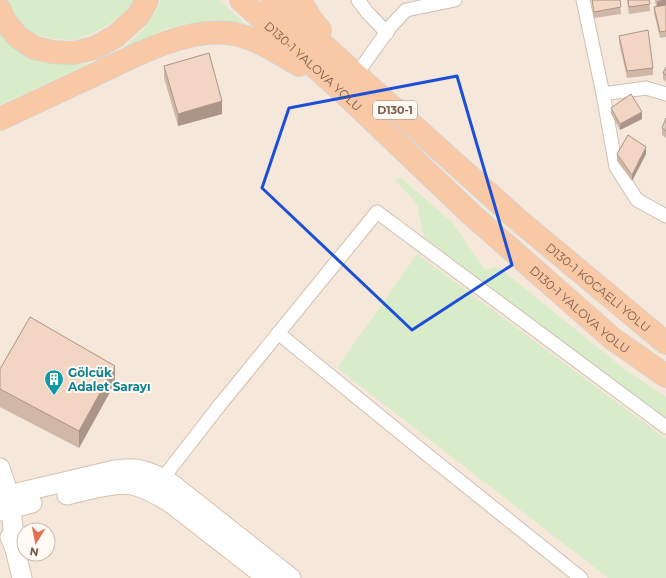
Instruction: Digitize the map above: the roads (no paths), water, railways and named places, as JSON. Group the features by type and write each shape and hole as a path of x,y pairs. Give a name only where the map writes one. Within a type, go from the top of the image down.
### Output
{"highway":[{"path":"0,10 6,23 18,38 35,48 54,52 73,53 95,48 116,36 139,15 146,0"},
{"name":"D130-1 YALOVA YOLU","path":"241,0 343,92 472,215 613,339 666,376"},
{"name":"D130-1 KOCAELİ YOLU","path":"273,0 524,225 666,343"},
{"path":"299,0 311,19 356,75"},
{"path":"0,119 149,50 193,35 211,32 229,33 256,40 343,92"}],"main road":[{"path":"0,463 20,479 46,487"},
{"path":"0,468 4,505 22,578"},
{"path":"4,505 46,487 115,470 136,469 148,472 163,478 291,578"},
{"path":"4,505 120,484 131,485 156,494 172,504 267,578"}],"street":[{"path":"358,0 386,33"},
{"path":"356,75 386,33 406,10 454,0"},
{"path":"582,0 603,94 616,167 637,200 666,216"},
{"path":"603,94 646,88 666,94"},
{"path":"163,478 219,406 377,212 666,427"},
{"path":"278,333 581,578"}],"place":[{"name":"Gölcük Adalet Sarayı","path":"54,396"}]}
